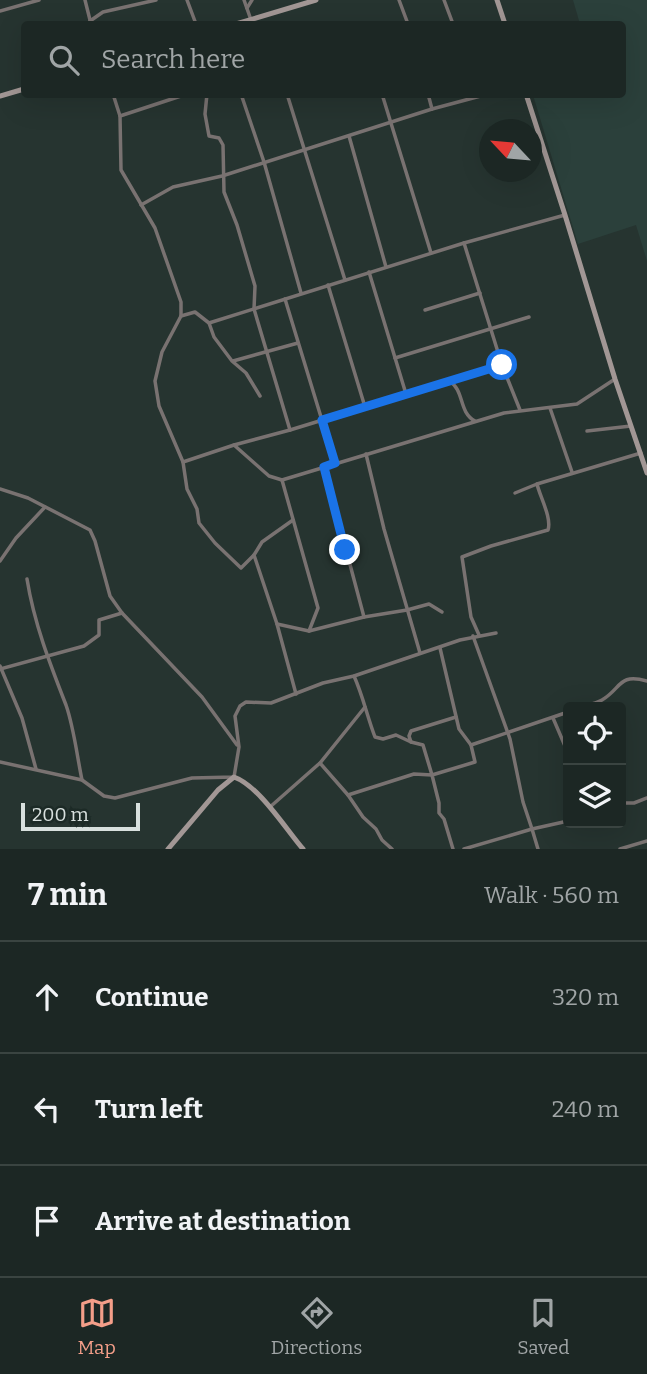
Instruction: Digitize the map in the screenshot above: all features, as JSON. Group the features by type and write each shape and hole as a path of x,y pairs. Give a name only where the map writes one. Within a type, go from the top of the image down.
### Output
{"street":[{"path":"0,11 39,0"},
{"path":"85,0 90,21"},
{"path":"92,21 103,12 156,0"},
{"path":"187,0 195,21"},
{"path":"244,0 251,20"},
{"path":"247,8 251,0"},
{"path":"247,21 316,0"},
{"path":"399,0 407,21"},
{"path":"444,0 452,21"},
{"path":"497,0 504,21"},
{"path":"263,16 264,21"},
{"path":"0,96 21,90"},
{"path":"114,98 120,116 121,170 155,228 181,302 181,316 162,352 155,381 159,406 183,462 187,489 197,509 199,523 241,568 262,542 293,520"},
{"path":"120,116 175,98"},
{"path":"207,98 205,114 209,136 219,138 223,145 224,192 255,286 254,309 290,430"},
{"path":"242,98 302,294"},
{"path":"288,98 345,280"},
{"path":"383,98 431,253"},
{"path":"429,98 432,109"},
{"path":"141,205 173,187 222,176 468,98"},
{"path":"527,98 647,473"},
{"path":"349,136 386,267"},
{"path":"209,323 431,253 565,215"},
{"path":"464,243 502,365 520,411"},
{"path":"369,272 406,394"},
{"path":"328,285 365,407"},
{"path":"425,310 480,293"},
{"path":"285,299 335,463"},
{"path":"181,316 195,312 209,323 214,337 232,361 246,373 260,396"},
{"path":"395,358 529,317"},
{"path":"232,361 298,343"},
{"path":"183,462 234,444 290,430 502,365"},
{"path":"234,444 269,476 282,480 504,413 577,404 615,379"},
{"path":"449,381 457,388 465,413 477,422"},
{"path":"550,408 572,473"},
{"path":"587,431 631,426"},
{"path":"515,493 641,453"},
{"path":"366,454 420,653"},
{"path":"324,467 364,617"},
{"path":"282,480 318,608 309,631"},
{"path":"537,484 550,526 548,530 462,557 471,617 513,748 523,802 538,849"},
{"path":"0,489 28,498 90,530 98,548 110,596 122,613 202,697 239,747"},
{"path":"0,561 16,538 45,507"},
{"path":"254,555 296,694"},
{"path":"27,579 32,607 47,656 66,705 82,780"},
{"path":"277,624 309,631 429,604 442,612"},
{"path":"36,769 22,718 0,668 84,646 99,635 99,620 122,613"},
{"path":"167,849 218,790 234,777 239,747 235,716 240,706 246,702 271,703 323,683 354,676 476,636 496,633"},
{"path":"348,795 414,774 432,775 475,762 471,745 459,729 440,648"},
{"path":"354,676 375,737 383,739 396,735 423,746 439,803 439,813 444,819 453,849"},
{"path":"597,702 632,677 647,681"},
{"path":"269,808 320,763 365,707"},
{"path":"471,745 563,714"},
{"path":"411,742 411,731 456,718"},
{"path":"553,718 563,741"},
{"path":"0,762 82,780 104,796 115,798 192,778 234,777 247,784 303,849"},
{"path":"320,763 392,849"},
{"path":"626,803 647,799"},
{"path":"464,849 563,822"},
{"path":"620,849 647,841"}],"shaded area":[{"path":"573,0 647,0 647,261 636,225 578,244 534,98 626,98 626,21 579,21"}],"route":[{"path":"345,550 324,467 335,463 322,420 502,365"}]}
